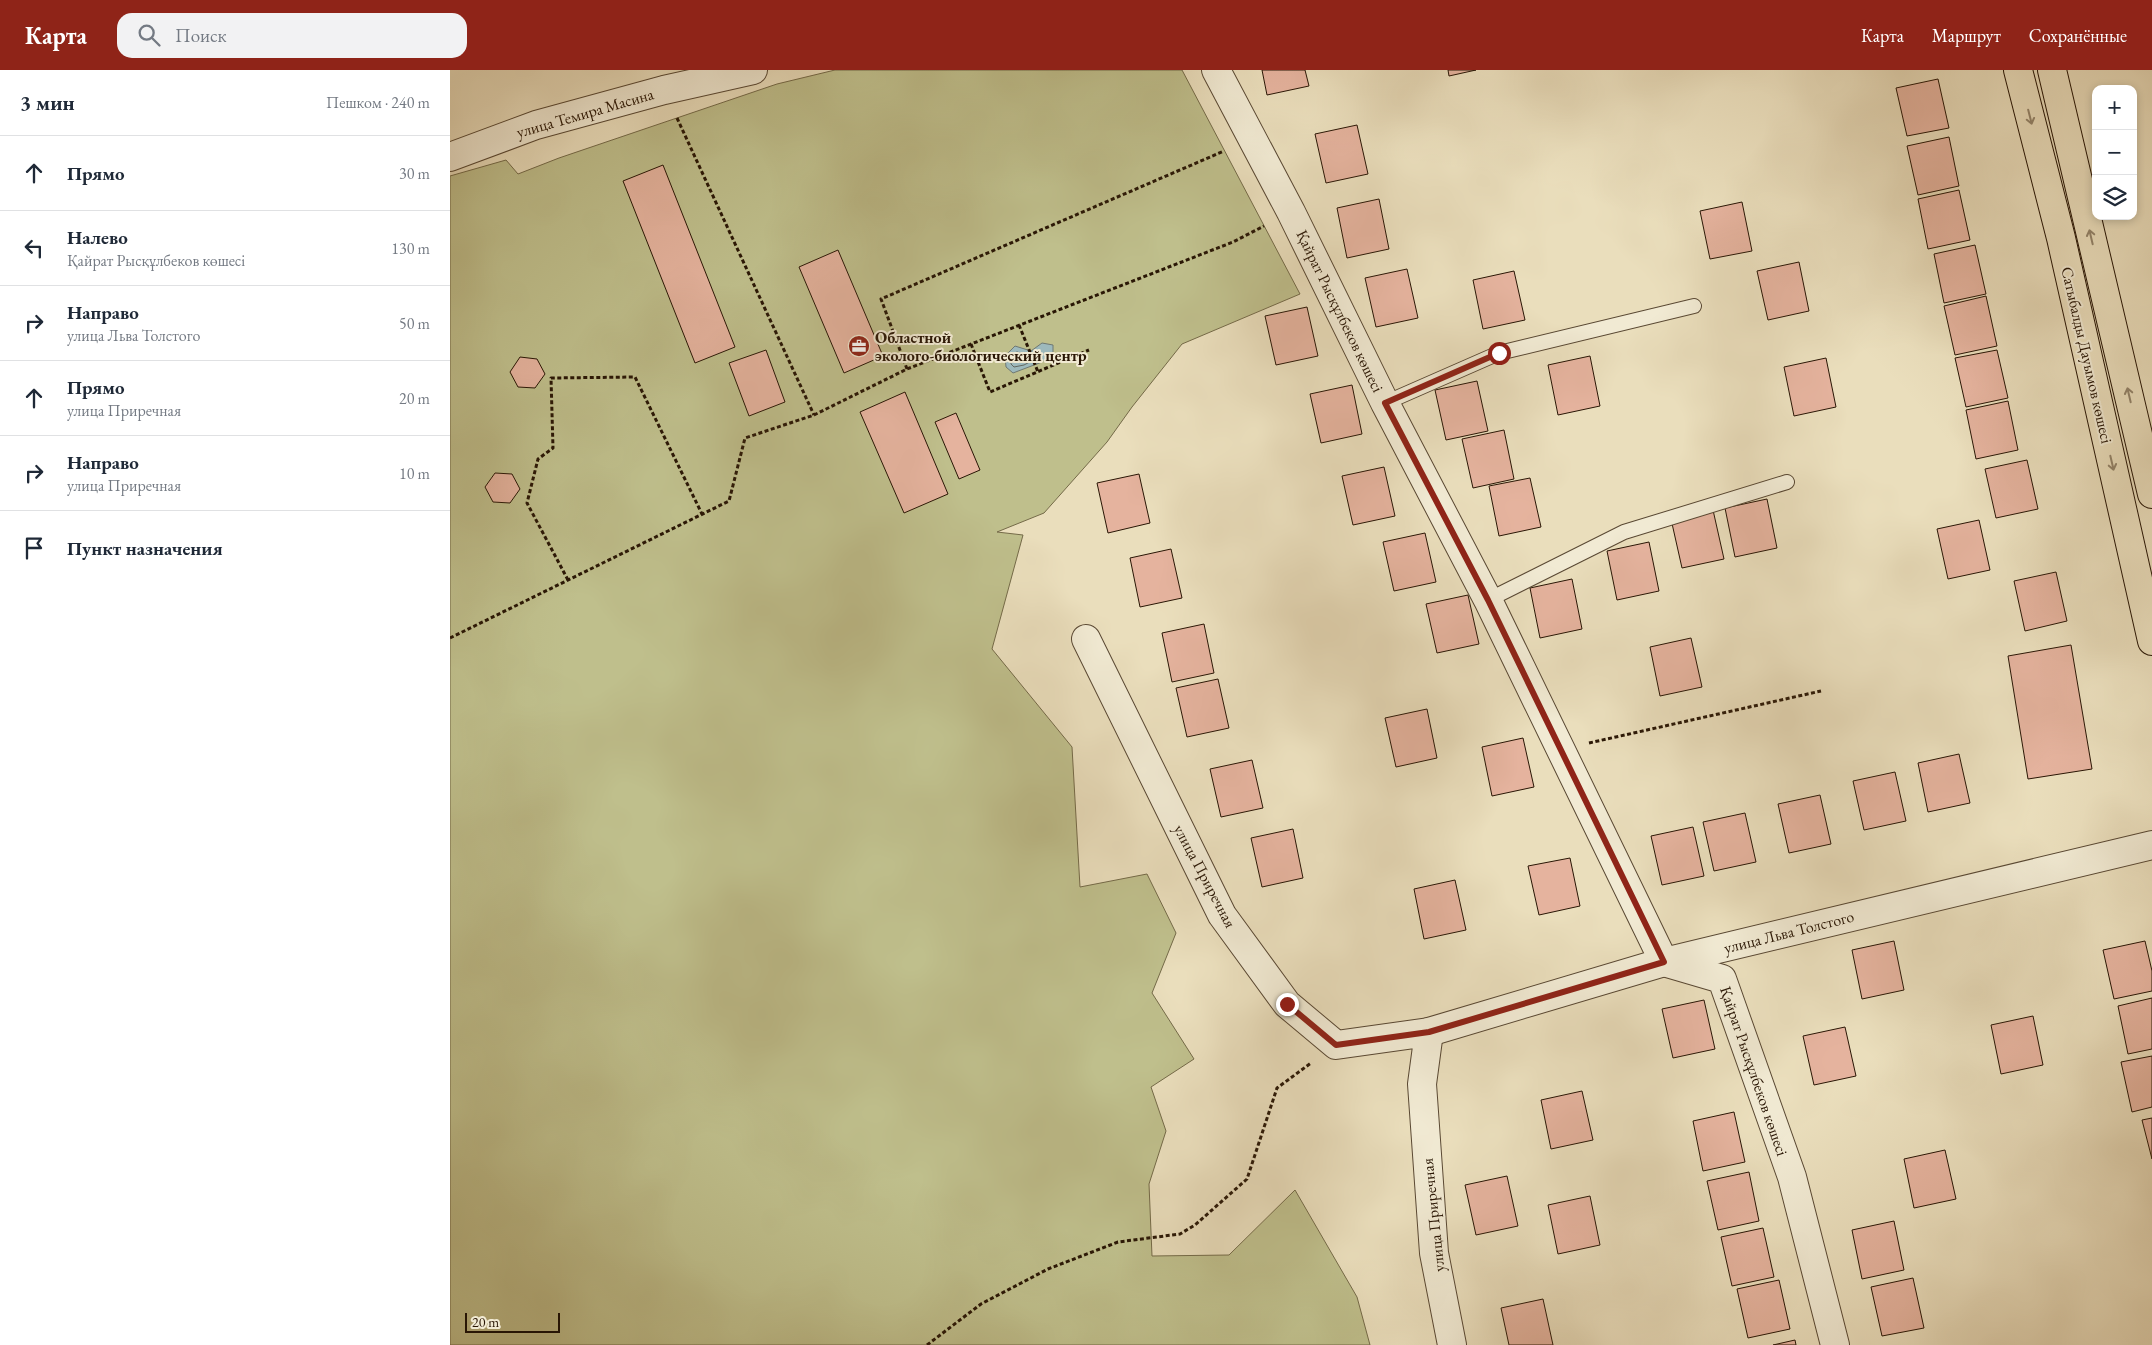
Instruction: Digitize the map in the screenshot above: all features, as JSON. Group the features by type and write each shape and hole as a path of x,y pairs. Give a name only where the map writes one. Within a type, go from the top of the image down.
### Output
{"main road":[{"name":"Сатыбалды Дауымов көшесі","path":"2018,70 2061,238 2152,641"},
{"name":"Сатыбалды Дауымов көшесі","path":"2052,70 2152,494"}],"street":[{"name":"улица Темира Масина","path":"450,157 536,125 664,90 753,70"},
{"name":"Қайрат Рысқұлбеков көшесі","path":"1216,70 1291,212 1385,403 1488,600 1664,962 1722,978 1792,1177 1835,1345"},
{"name":"улица Приречная","path":"1086,639 1222,915 1287,1004 1336,1045"},
{"name":"улица Льва Толстого","path":"1429,1032 1664,962 2152,845"},
{"name":"улица Приречная","path":"1429,1032 1422,1084 1433,1243 1452,1345"},
{"path":"1336,1045 1429,1032"}],"lane":[{"path":"1385,403 1499,353 1694,306"},
{"path":"1488,600 1624,532 1787,482"}],"path":[{"path":"664,90 814,415"},
{"path":"907,369 881,299 1252,139"},
{"path":"450,638 730,501 745,438 814,415 907,369 1233,242 1291,212"},
{"path":"1019,325 1038,372"},
{"path":"971,344 990,392 1089,350"},
{"path":"568,580 526,503 538,459 553,448 550,378 636,377 702,514"},
{"path":"1559,749 1820,690"},
{"path":"927,1345 981,1304 1048,1269 1118,1242 1180,1234 1195,1225 1247,1179 1277,1088 1336,1045"}],"green space":[{"path":"835,70 1182,70 1300,294 1182,344 1107,442 1044,513 997,532 1023,535 992,649 1072,747 1080,887 1147,874 1176,933 1152,993 1194,1059 1151,1087 1166,1131 1149,1184 1152,1256 1229,1255 1295,1190 1357,1297 1370,1345 450,1345 450,176 506,160 518,174 559,158 777,84"}],"water":[{"path":"1042,343 1053,345 1053,354 1042,362 1013,373 1006,367 1005,356 1015,346 1031,351"}],"building":[{"path":"1262,70 1305,70 1309,86 1267,95"},
{"path":"1448,70 1476,70 1449,76"},
{"path":"1938,79 1949,128 1907,136 1896,88"},
{"path":"1357,125 1368,174 1326,183 1315,134"},
{"path":"1949,137 1959,186 1918,195 1907,146"},
{"path":"663,165 735,347 695,363 623,181"},
{"path":"1959,190 1970,240 1928,249 1918,199"},
{"path":"1379,199 1389,249 1347,258 1337,208"},
{"path":"1742,202 1752,251 1710,259 1700,211"},
{"path":"1975,245 1986,294 1944,303 1934,254"},
{"path":"838,250 883,356 844,373 799,267"},
{"path":"1799,262 1809,311 1768,320 1757,271"},
{"path":"1407,269 1418,318 1376,327 1365,278"},
{"path":"1514,271 1525,320 1483,329 1473,280"},
{"path":"1986,296 1997,346 1955,355 1944,306"},
{"path":"1307,307 1318,356 1276,365 1265,316"},
{"path":"766,350 785,402 749,416 729,363"},
{"path":"1997,350 2008,398 1966,407 1955,358"},
{"path":"1590,356 1600,406 1558,415 1548,365"},
{"path":"520,357 537,359 545,374 535,388 518,387 510,372"},
{"path":"1826,358 1836,407 1794,416 1784,367"},
{"path":"1477,381 1488,431 1446,440 1435,390"},
{"path":"1352,385 1362,434 1321,443 1310,394"},
{"path":"905,392 948,494 904,513 860,412"},
{"path":"2008,401 2018,450 1976,459 1966,410"},
{"path":"956,413 980,470 959,479 935,422"},
{"path":"1504,430 1514,479 1473,488 1462,439"},
{"path":"2027,460 2038,509 1996,518 1985,469"},
{"path":"1384,467 1395,516 1353,525 1342,476"},
{"path":"495,473 512,474 520,489 510,503 493,502 485,487"},
{"path":"1139,474 1150,523 1108,533 1097,483"},
{"path":"1530,478 1541,527 1499,536 1489,486"},
{"path":"1767,499 1777,548 1735,557 1725,508"},
{"path":"1713,510 1724,559 1682,568 1671,519"},
{"path":"1979,520 1990,570 1948,579 1937,529"},
{"path":"1425,533 1436,582 1394,591 1383,542"},
{"path":"1649,542 1659,591 1617,600 1607,551"},
{"path":"1171,549 1182,598 1140,607 1130,558"},
{"path":"2056,572 2067,621 2025,631 2014,581"},
{"path":"1572,579 1582,629 1540,638 1530,588"},
{"path":"1468,595 1479,644 1437,653 1426,604"},
{"path":"1204,624 1214,673 1172,682 1162,633"},
{"path":"1691,638 1702,687 1660,696 1650,647"},
{"path":"2071,645 2092,769 2028,779 2008,656"},
{"path":"1218,679 1229,728 1187,737 1176,688"},
{"path":"1427,709 1437,758 1396,767 1385,718"},
{"path":"1523,738 1534,787 1492,796 1482,747"},
{"path":"1959,754 1970,803 1928,812 1918,763"},
{"path":"1252,760 1263,808 1221,817 1210,769"},
{"path":"1895,772 1906,821 1864,830 1853,781"},
{"path":"1820,795 1831,844 1789,853 1778,804"},
{"path":"1745,813 1756,862 1714,871 1703,822"},
{"path":"1693,827 1704,876 1662,885 1651,836"},
{"path":"1293,829 1303,878 1262,887 1251,838"},
{"path":"1570,858 1580,906 1539,915 1528,866"},
{"path":"1455,880 1466,930 1424,939 1414,889"},
{"path":"1894,941 1904,990 1862,999 1852,950"},
{"path":"2145,941 2152,971 2152,991 2114,999 2103,950"},
{"path":"2152,998 2152,1049 2128,1054 2118,1006"},
{"path":"1704,1000 1715,1049 1673,1058 1662,1009"},
{"path":"2033,1016 2043,1065 2001,1074 1991,1025"},
{"path":"1845,1027 1856,1076 1814,1085 1803,1036"},
{"path":"2152,1056 2152,1107 2132,1112 2121,1062"},
{"path":"1582,1091 1593,1140 1551,1149 1541,1100"},
{"path":"1734,1112 1745,1162 1703,1171 1693,1121"},
{"path":"2152,1118 2152,1159 2142,1120"},
{"path":"1945,1150 1956,1199 1914,1208 1904,1159"},
{"path":"1749,1172 1759,1221 1718,1230 1707,1181"},
{"path":"1507,1176 1518,1226 1476,1235 1465,1185"},
{"path":"1590,1196 1600,1245 1558,1254 1548,1205"},
{"path":"1894,1221 1904,1270 1862,1279 1852,1230"},
{"path":"1763,1228 1774,1277 1732,1286 1721,1237"},
{"path":"1913,1278 1924,1328 1882,1336 1871,1287"},
{"path":"1779,1280 1790,1329 1748,1338 1737,1289"},
{"path":"1543,1299 1553,1345 1509,1345 1501,1308"},
{"path":"1795,1340 1796,1345 1773,1345"}],"place":[{"name":"Областной эколого-биологический центр","path":"859,346"}],"route":[{"path":"1287,1004 1336,1045 1429,1032 1664,962 1488,600 1385,403 1499,353"}]}
